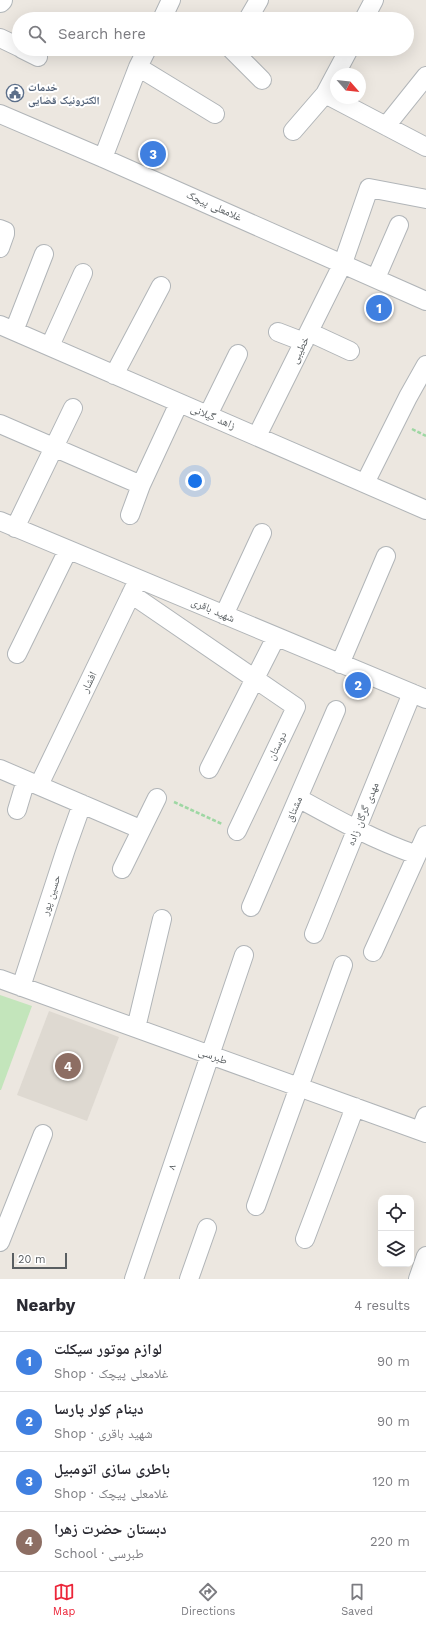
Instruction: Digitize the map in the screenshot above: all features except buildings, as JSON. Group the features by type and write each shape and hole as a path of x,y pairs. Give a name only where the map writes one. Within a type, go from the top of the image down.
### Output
{"street":[{"path":"165,12 171,0"},
{"path":"252,12 259,0"},
{"path":"368,12 374,0"},
{"path":"0,38 12,44"},
{"path":"103,158 144,56"},
{"path":"238,56 262,80"},
{"path":"292,131 325,94 345,56"},
{"path":"138,67 215,114"},
{"path":"386,126 426,76"},
{"path":"325,94 425,145"},
{"name":"غلامعلی پیچک","path":"0,114 343,263 426,301"},
{"name":"خطیبی","path":"257,436 343,263 369,188 426,199"},
{"path":"376,278 399,226"},
{"path":"0,229 5,231 5,234 0,248"},
{"path":"7,328 44,254"},
{"path":"50,346 83,273"},
{"path":"114,376 161,286"},
{"name":"زاهد گیلانی","path":"7,328 114,376 257,436 426,510"},
{"path":"278,332 306,337 350,351"},
{"path":"208,415 238,354"},
{"path":"365,483 408,397 426,365"},
{"path":"130,515 141,485 179,403"},
{"path":"8,524 54,448 73,408"},
{"path":"0,424 141,485"},
{"name":"شهید باقری","path":"8,524 68,550 134,586 224,615 419,696"},
{"path":"224,615 262,533"},
{"path":"17,654 68,550"},
{"path":"340,664 386,556"},
{"name":"دوستان","path":"134,586 254,680 296,707 236,831"},
{"name":"افشار","path":"17,810 33,782 134,586"},
{"path":"209,769 276,636"},
{"name":"مهدی گرگان زاده","path":"314,934 356,830 419,696"},
{"name":"مشتاق","path":"251,907 336,710"},
{"path":"0,769 140,829"},
{"path":"122,869 140,829 157,798"},
{"path":"298,798 356,830 417,855"},
{"name":"حسین پور","path":"21,987 82,804"},
{"path":"373,952 426,835"},
{"path":"136,1028 162,919"},
{"name":"۸","path":"134,1279 244,955"},
{"path":"256,1206 343,965"},
{"name":"طبرسی","path":"0,979 355,1107 424,1127"},
{"path":"305,1239 355,1107"},
{"path":"0,1242 43,1134"},
{"path":"189,1279 207,1228"},
{"path":"418,1279 426,1256"}],"path":[{"path":"157,798 159,796 163,797 236,831"}],"shaded area":[{"path":"49,1011 119,1037 87,1121 17,1095"}],"green space":[{"path":"0,995 32,1006 1,1090 0,1090"}],"place":[{"name":"خدمات الکترونیک قضایی","path":"15,93"},
{"name":"باطری سازی اتومبیل","path":"153,154"},
{"name":"لوازم موتور سیکلت","path":"379,308"},
{"name":"دینام کولر پارسا","path":"358,685"},
{"name":"دبستان حضرت زهرا","path":"68,1066"}]}
